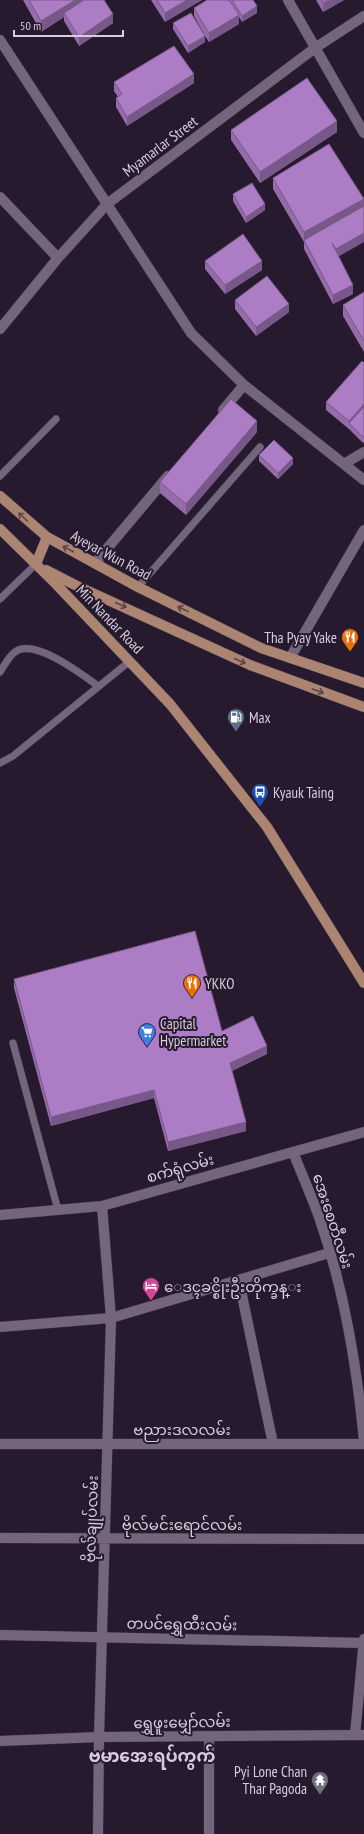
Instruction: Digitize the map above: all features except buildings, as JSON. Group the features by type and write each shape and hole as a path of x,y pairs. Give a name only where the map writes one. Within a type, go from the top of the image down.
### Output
{"main road":[{"name":"Ayeyar Wun Road","path":"0,496 46,537 138,587 262,648 364,683"},
{"name":"Min Nandar Road","path":"0,529 36,564 170,704 267,827 364,983"},
{"path":"46,537 36,564 75,585 250,666 364,707"}],"street":[{"path":"288,0 364,133"},
{"name":"Myamarlar Street","path":"0,329 58,258 107,204 316,48 364,16"},
{"path":"0,40 191,333 244,386 364,480"},
{"path":"0,197 58,258"},
{"path":"218,416 244,386"},
{"path":"344,464 364,452"},
{"path":"95,563 177,465"},
{"path":"290,658 364,530"},
{"name":"စက်ရုံလမ်း","path":"0,1216 102,1206 364,1132"},
{"name":"အေးစေတီလမ်း","path":"293,1152 320,1221 345,1311 358,1379 364,1442"},
{"name":"ဗိုလ်ချုပ်လမ်း","path":"98,1834 99,1737 106,1539 111,1318 102,1206"},
{"path":"0,1327 111,1318 329,1253"},
{"path":"238,1281 273,1444"},
{"name":"ဗညားဒလလမ်း","path":"0,1444 273,1444 364,1442"},
{"name":"ဗိုလ်မင်းရောင်လမ်း","path":"0,1538 364,1539"},
{"name":"တပင်ရွှေထီးလမ်း","path":"0,1635 364,1643"},
{"path":"360,1735 364,1639"},
{"name":"ရွှေဖူးမျှော်လမ်း","path":"0,1741 99,1737 360,1735"},
{"path":"209,1736 209,1834"}],"lane":[{"path":"0,476 56,419"},
{"path":"138,587 260,447"},
{"path":"1,595 36,564"},
{"path":"0,672 15,651 27,648 43,652 60,661 98,686"},
{"path":"0,763 13,756 130,661"},
{"path":"13,1043 58,1210"}],"place":[{"name":"Tha Pyay Yake","path":"350,652"},
{"name":"Max","path":"236,732"},
{"name":"Kyauk Taing","path":"260,807"},
{"name":"YKKO","path":"192,998"},
{"name":"Capital Hypermarket","path":"147,1047"},
{"name":"ေဒၚခင္စိုးဦးတိုက္ခန္း","path":"151,1301"},
{"name":"Pyi Lone Chan Thar Pagoda","path":"320,1795"}],"district":[{"name":"ဗမာအေးရပ်ကွက်","path":"152,1756"}]}
